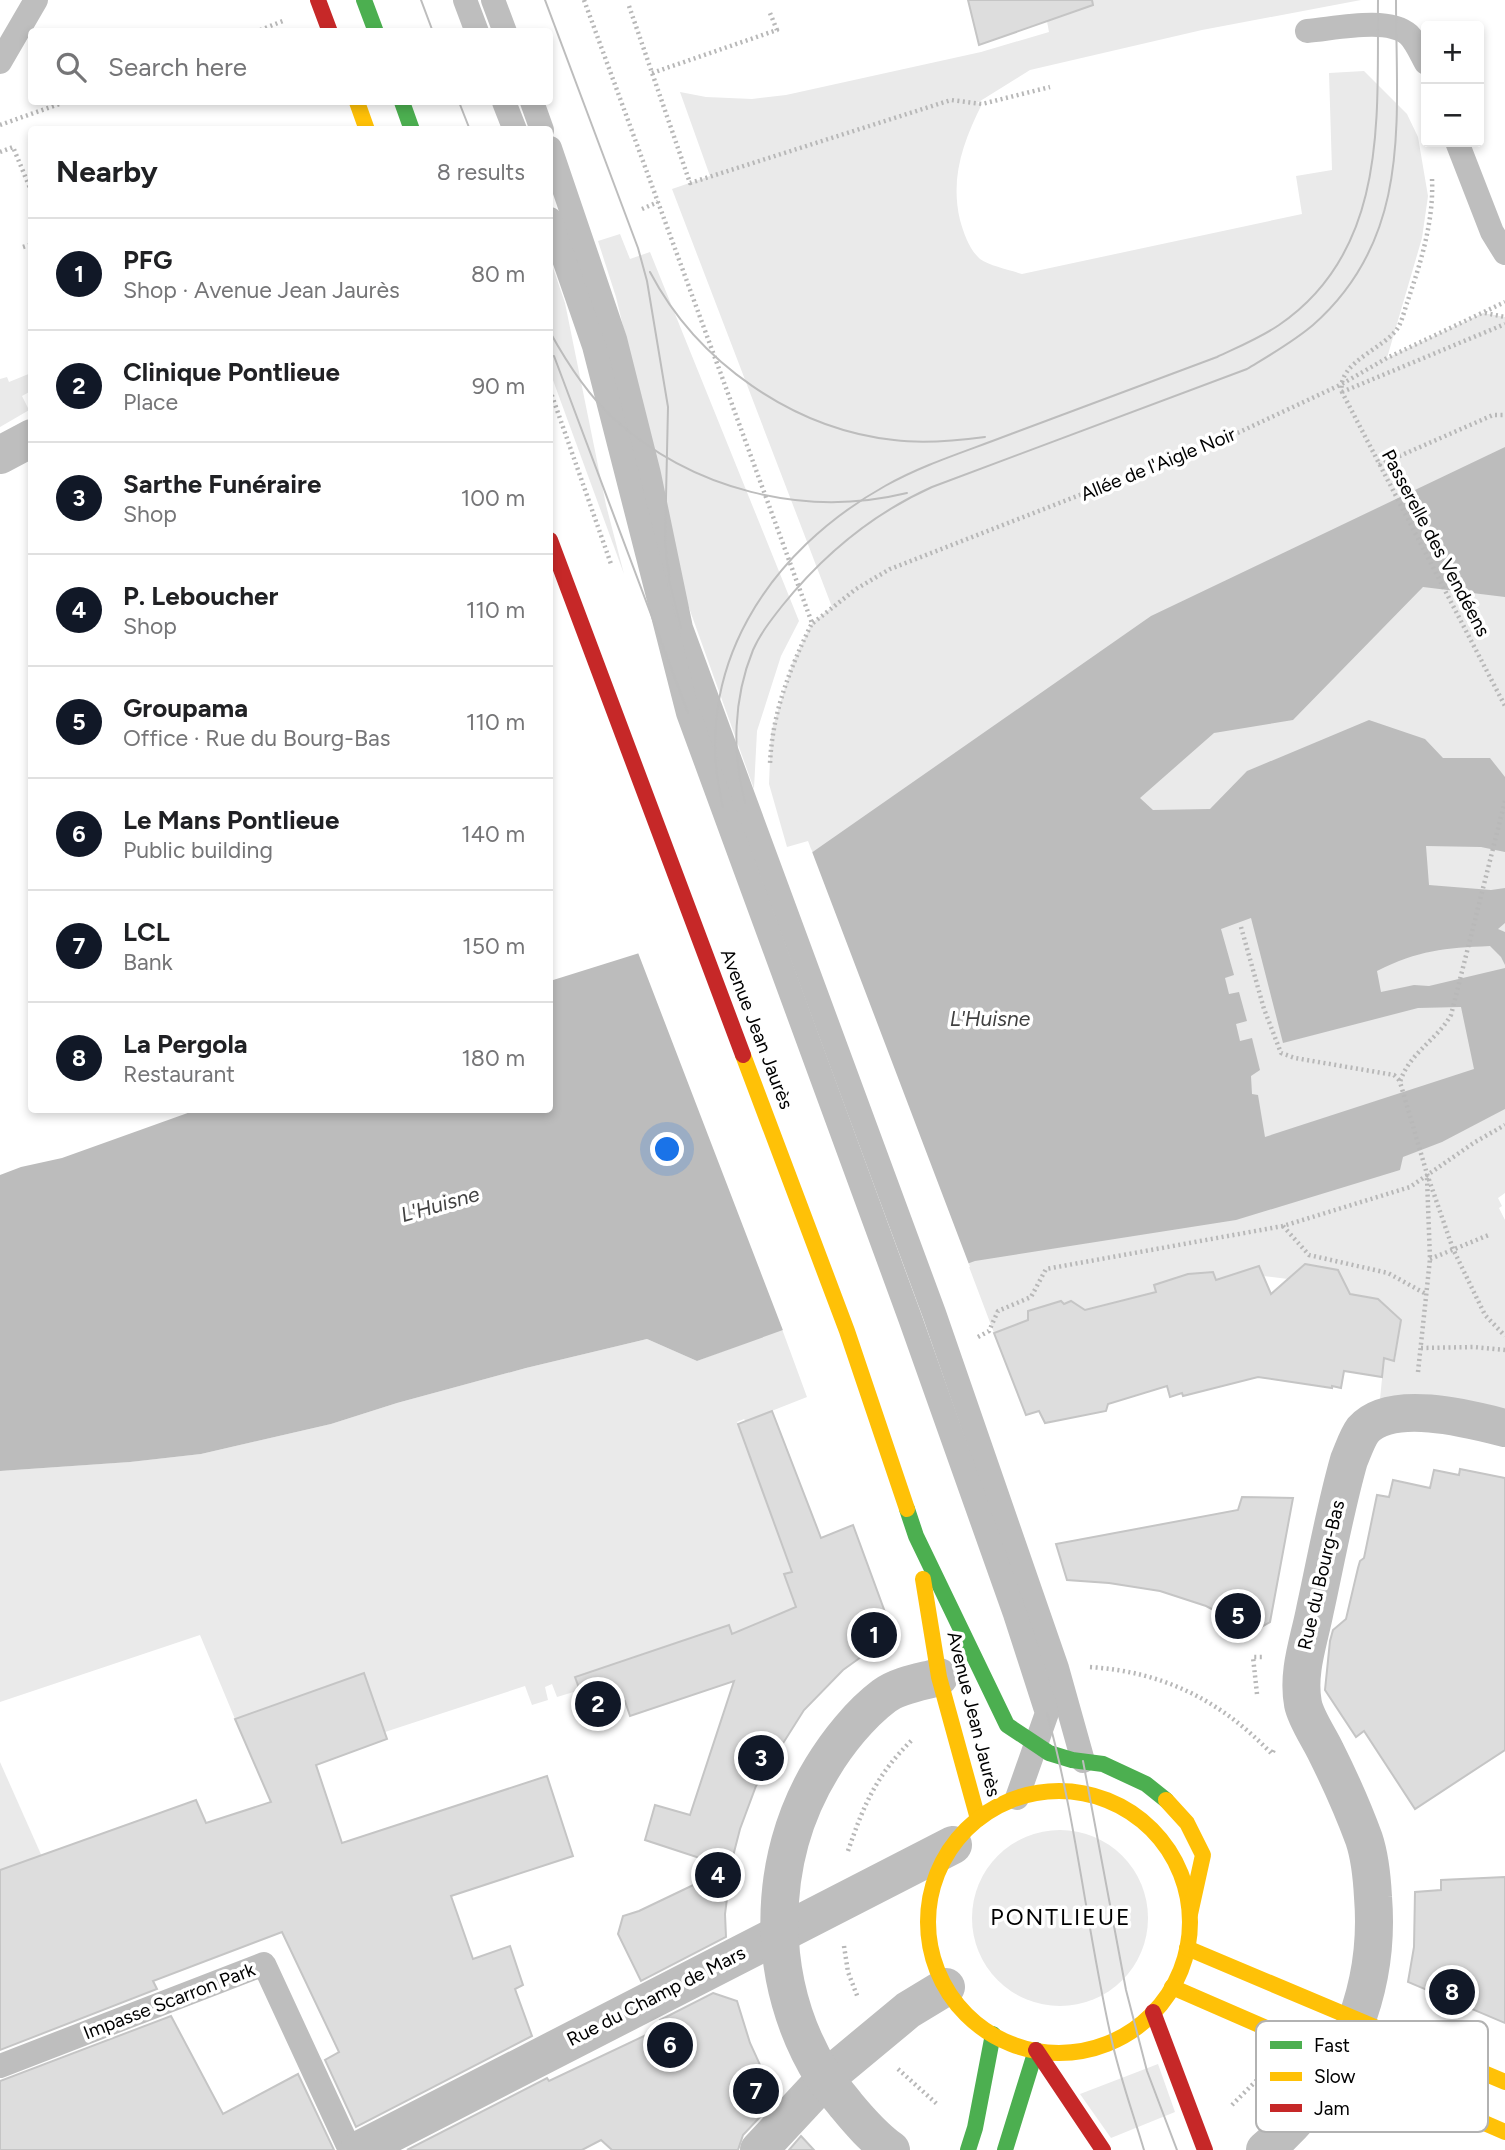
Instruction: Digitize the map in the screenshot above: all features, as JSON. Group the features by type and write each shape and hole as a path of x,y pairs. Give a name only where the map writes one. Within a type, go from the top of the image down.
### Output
{"main road":[{"path":"318,0 328,28"},
{"path":"364,0 374,28"},
{"path":"357,105 365,126"},
{"path":"403,105 411,126"},
{"name":"Avenue Jean Jaurès","path":"553,548 847,1331 916,1536 1007,1725 1035,1746 1059,1756 1102,1764 1146,1784 1164,1798 1187,1823 1203,1855 1190,1914"},
{"name":"Avenue Jean Jaurès","path":"916,1536 965,1832"},
{"path":"1046,1792 1078,1793 1104,1799 1139,1818 1161,1840 1171,1853 1184,1882 1190,1914 1187,1948 1172,1987 1153,2012 1125,2034 1091,2049 1058,2052 1036,2050 1013,2044 993,2034 970,2018 946,1987 934,1962 928,1922 934,1882 965,1832 1017,1798 1046,1792"},
{"path":"1187,1948 1358,2020"},
{"path":"1172,1987 1256,2024"},
{"path":"1153,2012 1205,2150"},
{"path":"968,2150 975,2128 993,2034"},
{"path":"1005,2150 1036,2050"},
{"path":"1036,2050 1103,2150"},
{"path":"1488,2075 1505,2082"},
{"path":"1488,2125 1505,2132"}],"street":[{"path":"0,455 28,440"},
{"name":"Rue du Bourg-Bas","path":"1358,2020 1373,1962 1375,1924 1371,1874 1365,1843 1342,1783 1303,1705 1303,1659 1349,1460 1363,1430 1378,1420 1413,1413 1454,1416 1505,1428"},
{"path":"891,2150 872,2136 825,2079 793,2012 783,1969 779,1932 781,1880 790,1840 811,1786 836,1744 885,1696 908,1685 939,1677"},
{"name":"Rue du Champ de Mars","path":"359,2150 779,1932 965,1832"},
{"path":"760,2150 825,2079 908,2010 946,1987"},
{"name":"Rue du Bourg-Bas","path":"1265,2150 1287,2132"}],"lane":[{"path":"0,62 36,0"},
{"path":"464,0 475,28"},
{"path":"493,0 504,28"},
{"path":"1307,31 1378,25 1396,27 1409,35 1421,55"},
{"path":"505,105 513,126"},
{"path":"533,105 541,126"},
{"path":"1459,147 1492,232 1505,253"},
{"path":"553,157 615,339 649,474 681,628 754,859 922,1315 1057,1668 1083,1761"},
{"path":"553,228 594,346 688,713 754,859"},
{"path":"922,1315 1047,1713 1017,1798"},
{"name":"Impasse Scarron Park","path":"0,2066 264,1964 350,2150"}],"path":[{"path":"584,0 813,623 793,662 771,733 769,771"},
{"path":"629,6 690,183 951,100 982,104 1050,87"},
{"path":"652,73 777,30 770,13"},
{"path":"0,125 57,105"},
{"path":"0,152 13,147 28,183"},
{"path":"1340,385 1344,373 1398,328 1420,263 1433,194 1432,168"},
{"path":"642,209 658,202"},
{"path":"23,247 28,245"},
{"name":"Allée de l'Aigle Noir","path":"813,623 856,589 890,569 1231,436 1505,302"},
{"path":"1483,313 1505,317"},
{"path":"1342,392 1505,324"},
{"name":"Passerelle des Vendéens","path":"1340,385 1505,706"},
{"path":"1379,465 1493,415 1505,415"},
{"path":"1400,1082 1412,1058 1444,1028 1451,1015 1505,801"},
{"path":"1241,927 1264,1009 1281,1053 1295,1058 1394,1075 1400,1082 1453,1250 1485,1315 1505,1336"},
{"path":"978,1337 989,1331 998,1311 1031,1297 1046,1269 1283,1226 1410,1187 1505,1125"},
{"path":"1413,1413 1430,1259 1427,1174"},
{"path":"1283,1226 1309,1255 1388,1273 1426,1294"},
{"path":"1430,1259 1491,1234"},
{"path":"1421,1348 1474,1347 1505,1350"},
{"path":"1057,1668 1120,1669 1188,1689 1248,1728 1272,1754"},
{"path":"1198,2127 1235,2104 1256,2082"}],"shaded area":[{"path":"1043,0 1361,0 1202,30 1030,70 977,103 982,104 960,160 957,205 963,231 980,259 1022,274 1302,214 1296,176 1332,170 1329,73 1364,71 1407,114 1418,137 1428,196 1422,238 1387,358 1483,313 1505,317 1505,1193 1498,1198 1505,1220 1505,1428 1378,1420 1384,1358 1395,1360 1401,1321 1378,1299 1350,1294 1337,1270 1288,1279 1263,1276 1258,1266 1216,1280 1213,1272 1188,1274 1155,1285 1160,1303 1109,1311 1104,1305 1085,1310 1071,1302 1064,1304 1061,1301 1029,1311 1028,1320 994,1333 808,841 787,847 769,784 771,733 793,662 812,623 832,607 672,189 710,176 680,92 706,97 752,99 786,95 981,52 1049,32"},
{"path":"620,234 630,259 650,252 799,621 781,656 757,731 754,789 678,577 633,368 616,297 598,241"},
{"path":"553,268 565,303 606,505 624,574 553,380"},
{"path":"28,374 28,393 22,396 28,411 0,427 0,379 7,377 9,382"},
{"path":"782,1329 807,1397 737,1422 792,1572 784,1575 796,1607 738,1653 728,1625 613,1664 617,1679 557,1697 552,1684 545,1687 548,1700 532,1705 525,1686 385,1732 363,1673 235,1719 200,1635 0,1702 0,1471 201,1454 331,1424 526,1368 647,1339 697,1361"},
{"path":"0,1762 67,1913 0,1904"},
{"path":"1060,1830 1094,1837 1122,1856 1141,1884 1148,1918 1141,1952 1122,1980 1094,1999 1060,2006 1026,1999 998,1980 979,1952 972,1918 979,1884 998,1856 1026,1837"},
{"path":"1158,2064 1175,2112 1111,2138 1080,2094"}],"water":[{"name":"L'Huisne","path":"1505,447 1505,597 1423,587 1293,720 1214,733 1140,798 1153,810 1210,809 1247,771 1369,720 1425,739 1443,758 1490,758 1505,777 1505,852 1481,847 1426,846 1429,885 1491,890 1505,888 1505,923 1498,929 1505,932 1505,965 1490,946 1432,951 1377,971 1381,992 1414,985 1429,986 1505,968 1505,1109 1442,1142 1403,1157 1400,1170 1236,1220 975,1261 697,1361 647,1339 526,1368 331,1424 201,1454 0,1471 0,1175 21,1167 62,1158 188,1113 553,1113 553,980 777,910 794,865 1151,616","holes":["1251,918 1283,1043 1418,1008 1461,1007 1474,1069 1265,1137 1258,1095 1252,1094 1251,1076 1260,1070 1252,1038 1240,1041 1236,1024 1247,1021 1239,992 1229,994 1225,978 1234,975 1221,929"]}],"pier":[{"path":"811,849 970,1267 784,1333 637,950 774,907 791,863"}],"building":[{"path":"968,0 1092,0 1093,5 979,45"},
{"path":"1305,1264 1338,1270 1350,1294 1378,1299 1401,1320 1394,1361 1384,1358 1382,1377 1344,1371 1341,1388 1332,1388 1258,1377 1170,1397 1167,1386 1108,1404 1106,1411 1045,1423 1039,1411 1026,1415 994,1333 1028,1320 1028,1311 1061,1301 1064,1304 1071,1301 1085,1310 1156,1292 1154,1285 1188,1274 1213,1272 1216,1280 1259,1266 1271,1294"},
{"path":"772,1411 821,1538 853,1525 893,1634 843,1670 804,1710 756,1786 740,1829 730,1868 645,1840 655,1805 690,1815 734,1681 630,1716 625,1701 589,1715 575,1677 729,1625 732,1634 796,1607 784,1574 792,1572 738,1424"},
{"path":"1460,1469 1505,1478 1505,1750 1415,1809 1364,1731 1356,1737 1325,1690 1330,1641 1333,1630 1346,1619 1360,1561 1364,1558 1377,1495 1389,1497 1393,1480 1430,1488 1434,1470 1459,1475"},
{"path":"1242,1497 1293,1498 1270,1622 1254,1631 1206,1606 1160,1591 1067,1580 1056,1544 1238,1510"},
{"path":"364,1673 387,1739 316,1765 342,1843 547,1776 573,1856 451,1896 473,1959 510,1946 523,1985 515,1989 532,2036 356,2127 325,2060 339,2052 282,1932 153,1981 157,1989 0,2050 0,1870 196,1800 206,1823 271,1802 235,1719"},
{"path":"731,1867 725,1914 726,1937 641,1981 618,1934 623,1916"},
{"path":"1505,1877 1505,2023 1408,1982 1414,1947 1415,1892 1441,1890 1441,1880"},
{"path":"713,1993 737,2001 750,2043 776,2100 743,2135 738,2150 612,2150 601,2140 582,2150 407,2150 547,2078 549,2081 663,2027 660,2020"},
{"path":"171,2016 223,2114 298,2074 334,2150 0,2150 0,2081"},
{"path":"801,2136 814,2150 789,2150"}],"tram line":[{"path":"421,0 432,28"},
{"path":"545,0 638,248 647,281 668,407 665,543 670,584 681,628"},
{"path":"723,807 715,757 718,708 729,662 748,619 774,580 806,544 843,513 899,478 943,459 1217,357 1272,330 1315,294 1341,259 1358,220 1369,178 1378,90 1378,0"},
{"path":"745,803 738,765 737,726 746,669 759,638 770,622 798,587 832,553 869,523 932,487 1247,369 1313,325 1345,291 1368,254 1383,215 1392,174 1397,89 1396,0"},
{"path":"460,105 468,126"},
{"path":"650,272 670,305 694,335 721,362 752,386 785,406 820,422 856,433 894,440 939,442 985,437"},
{"path":"553,337 578,377 613,418 644,443 678,464 714,480 751,492 829,502 868,500 907,493"},
{"path":"554,356 688,713"},
{"path":"1047,1713 1066,1793 1111,2037 1144,2150"},
{"path":"1083,1761 1126,1990 1147,2071 1177,2150"}],"traffic: fast":[{"path":"364,0 374,28"},
{"path":"403,105 411,126"},
{"path":"907,1509 916,1536 1007,1725 1049,1753 1072,1760 1103,1764 1146,1784 1166,1800"},
{"path":"968,2150 975,2128 993,2034"},
{"path":"1005,2150 1036,2050"}],"traffic: slow":[{"path":"358,105 366,126"},
{"path":"743,1055 847,1331 907,1509"},
{"path":"923,1579 939,1677 978,1819"},
{"path":"1059,1791 1109,1801 1132,1813 1160,1839 1180,1872 1190,1922 1180,1972 1168,1995 1142,2023 1109,2043 1059,2053 1009,2043 986,2031 958,2005 938,1972 928,1922 938,1872 950,1849 976,1821 1009,1801 1059,1791"},
{"path":"1166,1800 1187,1823 1203,1855 1190,1914"},
{"path":"1187,1948 1360,2021"},
{"path":"1172,1987 1256,2024"},
{"path":"1488,2075 1505,2082"},
{"path":"1488,2125 1505,2132"}],"traffic: jam":[{"path":"318,0 328,28"},
{"path":"553,548 743,1055"},
{"path":"1153,2012 1205,2150"},
{"path":"1036,2050 1103,2150"}],"place":[{"name":"Groupama","path":"1238,1616"},
{"name":"PFG","path":"874,1635"},
{"name":"Clinique Pontlieue","path":"598,1704"},
{"name":"Sarthe Funéraire","path":"761,1758"},
{"name":"P. Leboucher","path":"718,1875"},
{"name":"La Pergola","path":"1452,1992"},
{"name":"Le Mans Pontlieue","path":"670,2045"},
{"name":"LCL","path":"756,2091"}],"district":[{"name":"PONTLIEUE","path":"1061,1917"}]}
